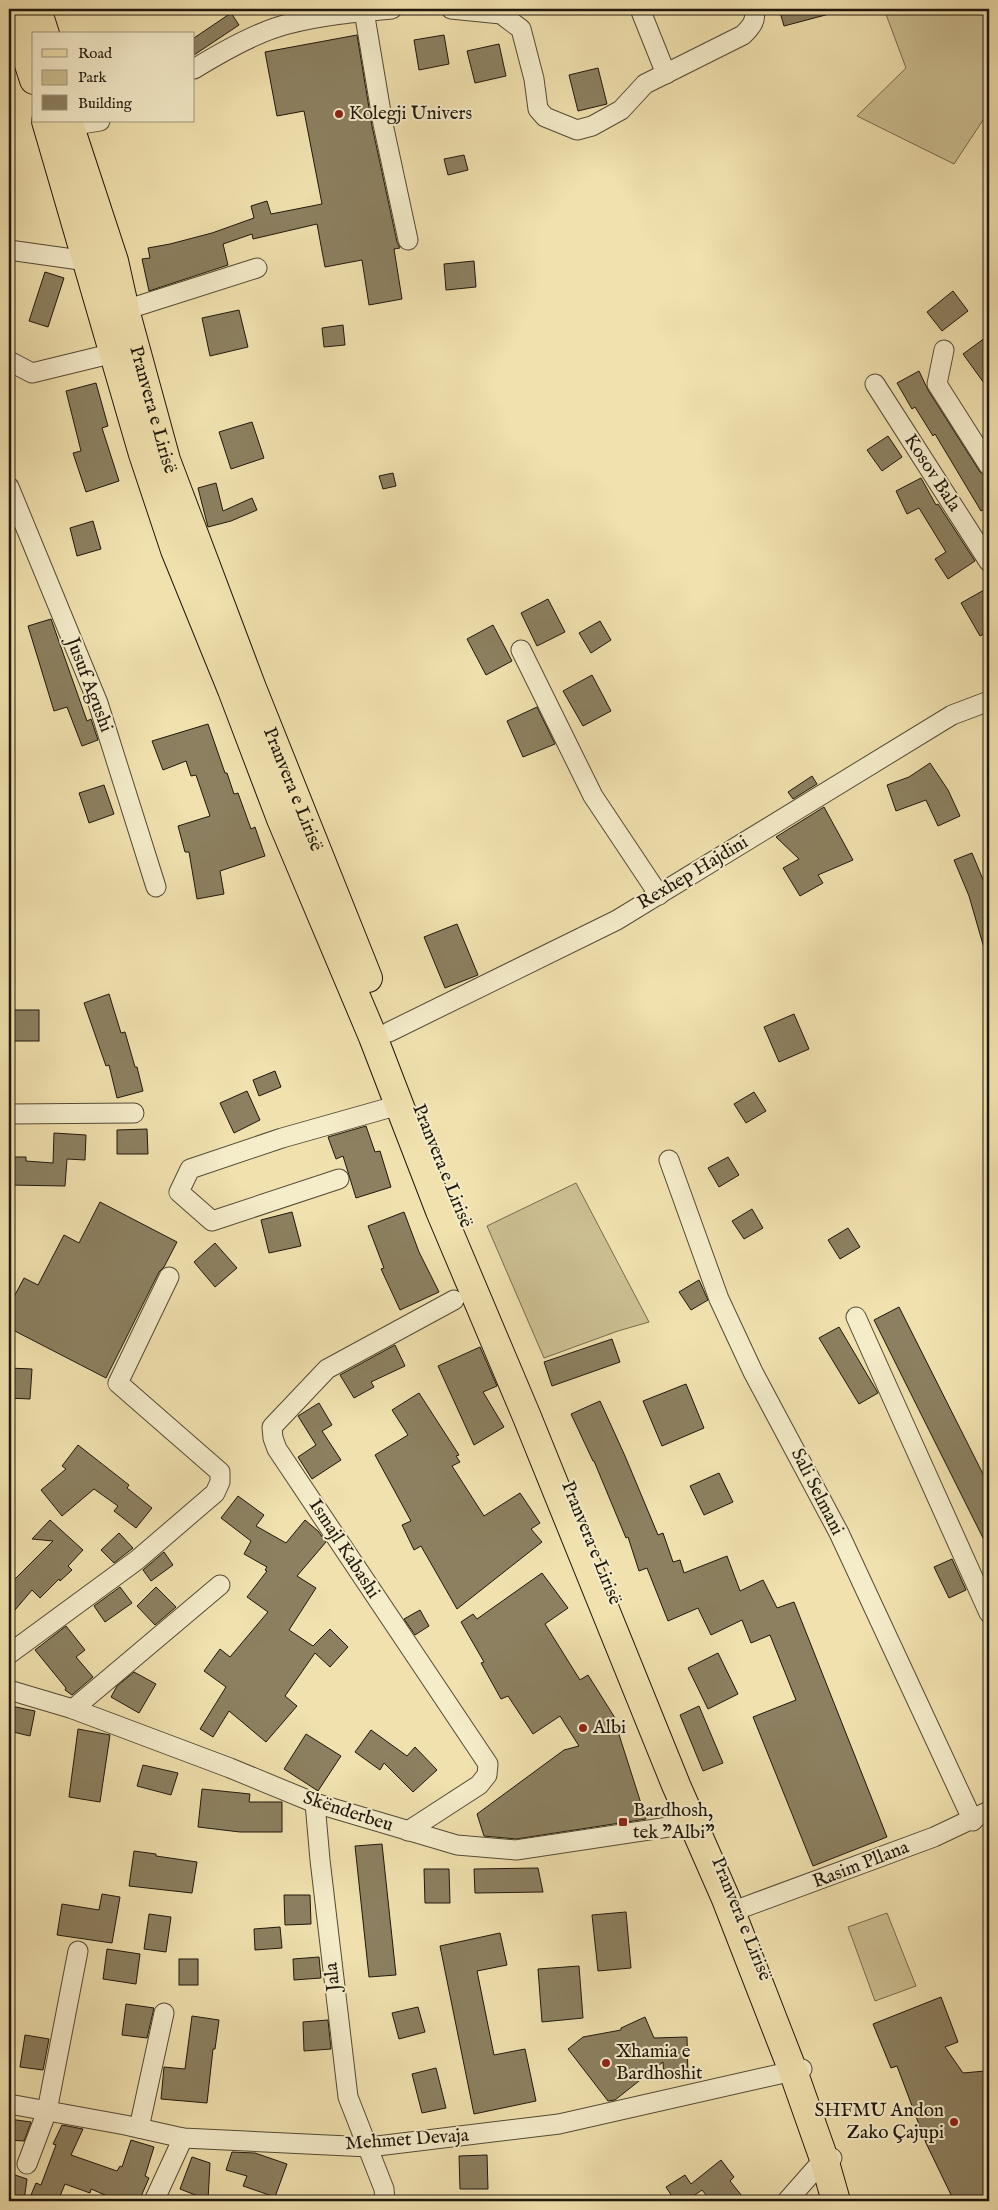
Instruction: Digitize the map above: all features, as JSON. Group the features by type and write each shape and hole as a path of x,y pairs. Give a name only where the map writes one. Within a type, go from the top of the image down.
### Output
{"main road":[{"path":"11,9 32,74"},
{"path":"36,9 44,32"},
{"name":"Pranvera e Lirisë","path":"61,123 87,261 143,454 175,550 232,690 284,827 373,1037 492,1338 530,1426 676,1785 698,1823"},
{"name":"Pranvera e Lirisë","path":"61,123 114,261 125,310 166,460 252,688 389,1032 698,1823 735,1911 797,2070 845,2201"},
{"name":"Pranvera e Lirisë","path":"828,2158 836,2201"}],"street":[{"path":"195,68 223,51 287,24 364,11 392,9"},
{"path":"452,9 501,14 521,29 534,79 538,109 545,117 577,130 592,126 621,110 645,84 743,35 752,26 754,9"},
{"path":"640,9 666,74"},
{"path":"364,11 383,124 408,240"},
{"path":"61,123 80,122"},
{"path":"9,250 87,261"},
{"path":"125,310 257,268"},
{"path":"944,350 937,384 989,466"},
{"path":"9,361 32,373 114,353"},
{"name":"Kosov Bala","path":"875,384 989,562"},
{"name":"Jusuf Agushi","path":"9,487 98,703 156,887"},
{"path":"521,650 593,796 659,895"},
{"name":"Rexhep Hajdini","path":"389,1032 608,924 659,895 952,715 989,701"},
{"name":"Pranvera e Lirisë","path":"340,1179 212,1221 179,1192 190,1169 282,1138 399,1105"},
{"path":"9,1114 134,1113"},
{"name":"Sali Selmani","path":"669,1160 722,1307 753,1372 838,1534 981,1816"},
{"path":"9,1654 138,1560 215,1493 220,1482 220,1472 118,1383 169,1277"},
{"name":"Ismajl Kabashi","path":"408,1831 479,1785 487,1775 488,1764 277,1449 272,1438 272,1427 327,1369 454,1300"},
{"path":"856,1318 989,1613"},
{"path":"73,1710 220,1585"},
{"name":"Skënderbeu","path":"9,1690 73,1710 230,1768 315,1803 457,1845 516,1850 698,1823"},
{"name":"Jala","path":"315,1803 323,1889 348,2097 384,2189 385,2201"},
{"name":"Rasim Pllana","path":"735,1911 838,1874 981,1816"},
{"path":"27,2164 46,2111 78,1950"},
{"path":"139,2128 164,2013"},
{"name":"Mehmet Devaja","path":"9,2104 183,2138 369,2147 559,2124 797,2070"},
{"path":"154,2201 183,2138"},
{"path":"787,2201 828,2158"}],"green space":[{"path":"884,9 989,9 989,111 954,164 857,116 906,68"},
{"path":"576,1183 649,1322 618,1331 544,1358 487,1226"},
{"path":"887,1913 916,1986 875,2001 848,1927"}],"building":[{"path":"779,9 833,9 833,13 784,26"},
{"path":"231,13 239,25 195,54 195,37"},
{"path":"357,35 372,126 397,242 400,248 394,249 402,299 369,305 362,260 325,267 317,224 253,239 252,234 223,244 228,265 149,291 142,259 150,258 148,248 212,233 254,218 251,206 267,201 271,214 322,204 304,111 277,116 265,52"},
{"path":"444,35 449,64 419,70 414,40"},
{"path":"499,44 506,76 475,83 467,51"},
{"path":"598,68 607,104 578,111 569,75"},
{"path":"464,155 468,170 448,175 444,159"},
{"path":"474,261 476,287 446,290 444,264"},
{"path":"45,272 64,278 48,327 29,321"},
{"path":"953,291 968,311 942,331 927,312"},
{"path":"239,310 248,347 210,356 202,318"},
{"path":"343,325 345,345 324,347 322,328"},
{"path":"989,335 989,390 963,354"},
{"path":"919,371 928,390 980,472 989,477 989,506 981,511 935,434 933,436 915,407 912,409 897,383"},
{"path":"96,383 108,426 102,428 119,481 86,492 73,453 81,451 66,391"},
{"path":"252,422 264,458 231,469 219,432"},
{"path":"888,436 902,457 882,471 867,450"},
{"path":"393,473 396,486 383,489 379,476"},
{"path":"921,478 936,505 938,504 975,561 948,579 935,559 946,552 919,508 907,514 896,491"},
{"path":"216,483 223,511 252,498 257,510 231,521 208,527 198,488"},
{"path":"93,521 101,549 77,556 70,528"},
{"path":"984,590 989,599 989,631 980,636 961,603"},
{"path":"548,599 565,632 537,646 521,613"},
{"path":"51,619 87,721 91,719 98,740 82,746 67,707 54,711 28,626"},
{"path":"600,621 611,640 591,653 579,633"},
{"path":"493,625 512,661 486,675 467,639"},
{"path":"592,675 611,711 583,726 563,691"},
{"path":"537,707 555,744 523,757 507,721"},
{"path":"208,724 234,794 238,793 251,829 255,827 265,856 220,871 224,894 197,899 189,852 185,852 178,826 210,816 196,775 191,776 186,761 163,770 152,741"},
{"path":"930,763 948,790 960,816 938,826 926,800 896,811 887,785 909,777"},
{"path":"812,776 817,784 793,799 788,792"},
{"path":"104,785 114,814 89,823 79,793"},
{"path":"824,807 853,860 818,875 823,883 800,896 783,868 799,859 776,837"},
{"path":"972,853 989,894 989,954 986,955 969,896 954,860"},
{"path":"457,924 478,975 445,988 424,937"},
{"path":"109,994 121,1033 125,1032 143,1091 117,1098 109,1065 106,1066 84,1003"},
{"path":"13,1010 39,1010 39,1041 13,1041"},
{"path":"794,1014 809,1049 779,1062 764,1027"},
{"path":"275,1071 281,1087 259,1096 253,1080"},
{"path":"247,1091 260,1120 234,1133 220,1103"},
{"path":"754,1092 766,1111 746,1123 734,1104"},
{"path":"366,1126 375,1152 380,1151 391,1187 356,1198 343,1156 336,1159 328,1137"},
{"path":"147,1129 148,1154 117,1154 117,1130"},
{"path":"54,1133 86,1135 85,1160 67,1159 65,1186 9,1185 9,1157 26,1157 26,1161 53,1163"},
{"path":"728,1157 739,1175 719,1187 708,1168"},
{"path":"100,1202 177,1242 164,1267 159,1272 106,1378 9,1328 9,1306 24,1278 38,1285 64,1235 79,1243"},
{"path":"752,1209 763,1228 744,1239 732,1221"},
{"path":"292,1212 301,1246 269,1253 261,1220"},
{"path":"404,1212 419,1252 439,1292 400,1310 381,1269 384,1268 368,1226"},
{"path":"848,1228 860,1247 840,1259 828,1240"},
{"path":"215,1243 237,1268 215,1287 194,1262"},
{"path":"699,1280 708,1300 691,1310 679,1292"},
{"path":"899,1307 989,1486 989,1550 874,1320"},
{"path":"839,1327 878,1393 859,1404 819,1338"},
{"path":"612,1339 620,1362 552,1386 544,1362"},
{"path":"395,1345 405,1366 371,1382 374,1387 354,1398 340,1375"},
{"path":"480,1347 497,1386 483,1392 504,1427 474,1445 438,1366"},
{"path":"9,1368 32,1369 30,1399 9,1398"},
{"path":"686,1384 704,1428 662,1446 643,1401"},
{"path":"419,1393 459,1455 456,1456 460,1462 452,1466 484,1516 520,1493 540,1523 531,1529 542,1542 457,1609 421,1546 414,1550 402,1525 411,1521 375,1455 408,1435 392,1410"},
{"path":"600,1401 658,1535 663,1533 673,1562 680,1560 684,1573 727,1556 740,1591 763,1580 777,1608 794,1602 887,1837 813,1866 753,1717 796,1700 770,1635 751,1643 742,1620 711,1635 698,1608 668,1621 647,1568 639,1571 628,1537 626,1538 594,1461 571,1414"},
{"path":"319,1403 332,1425 322,1431 341,1460 312,1479 298,1457 316,1445 298,1416"},
{"path":"78,1445 129,1485 127,1488 152,1508 136,1528 114,1511 118,1506 94,1489 62,1516 41,1490 66,1469 62,1466"},
{"path":"719,1473 733,1502 704,1515 690,1486"},
{"path":"238,1496 264,1515 256,1526 286,1543 305,1520 318,1531 326,1542 297,1576 316,1588 289,1630 313,1646 330,1629 348,1647 330,1667 315,1653 285,1696 297,1706 266,1742 229,1711 213,1737 200,1729 226,1687 204,1671 220,1649 230,1657 268,1612 247,1597 267,1571 265,1570 267,1567 244,1554 251,1541 221,1518"},
{"path":"50,1520 83,1550 68,1566 72,1570 60,1581 59,1579 40,1598 32,1590 9,1617 9,1585 53,1541 32,1539"},
{"path":"119,1533 133,1548 114,1563 101,1550"},
{"path":"164,1552 173,1565 151,1581 143,1570"},
{"path":"952,1559 966,1590 949,1598 934,1567"},
{"path":"542,1573 568,1608 545,1624 580,1680 588,1675 615,1718 646,1819 516,1839 484,1836 477,1814 564,1750 579,1746 560,1716 533,1734 508,1696 501,1699 481,1663 484,1662 461,1622 473,1614 477,1619"},
{"path":"120,1587 132,1603 105,1622 94,1606"},
{"path":"156,1587 176,1607 155,1625 137,1606"},
{"path":"420,1610 429,1626 415,1635 404,1619"},
{"path":"66,1626 85,1650 76,1657 93,1677 72,1695 65,1690 66,1688 35,1650"},
{"path":"718,1653 738,1694 708,1709 688,1668"},
{"path":"134,1672 156,1684 139,1713 111,1697 117,1686"},
{"path":"11,1706 35,1711 30,1736 9,1731"},
{"path":"699,1706 723,1763 703,1771 680,1715"},
{"path":"78,1729 110,1735 100,1802 69,1797"},
{"path":"371,1730 407,1756 415,1747 437,1770 413,1792 384,1763 380,1770 355,1752"},
{"path":"306,1734 341,1756 318,1791 284,1769"},
{"path":"143,1765 178,1773 171,1795 137,1786"},
{"path":"202,1789 250,1794 249,1802 282,1802 282,1832 240,1832 198,1827"},
{"path":"382,1844 396,1975 369,1977 355,1846"},
{"path":"134,1851 197,1862 192,1893 129,1886"},
{"path":"538,1868 543,1892 475,1893 474,1869"},
{"path":"424,1869 449,1869 450,1903 425,1903"},
{"path":"102,1894 120,1897 112,1943 57,1935 62,1904 99,1910"},
{"path":"284,1895 310,1895 311,1924 285,1925"},
{"path":"626,1912 631,1968 598,1971 592,1915"},
{"path":"149,1914 171,1917 166,1952 144,1949"},
{"path":"280,1927 282,1948 255,1950 254,1929"},
{"path":"500,1933 507,1965 477,1971 494,2055 525,2049 536,2101 474,2114 440,1946"},
{"path":"107,1949 140,1954 136,1984 103,1979"},
{"path":"319,1957 321,1978 294,1980 293,1959"},
{"path":"179,1959 198,1959 198,1985 179,1985"},
{"path":"579,1966 583,2018 542,2022 538,1969"},
{"name":"SHFMU Andon Zako Çajupi","path":"941,1997 958,2042 945,2047 963,2073 985,2071 989,2102 989,2201 954,2201 926,2143 897,2066 891,2068 873,2024"},
{"path":"126,2004 154,2008 147,2038 122,2035"},
{"path":"418,2007 425,2032 399,2039 392,2013"},
{"path":"192,2016 219,2020 215,2049 213,2049 207,2103 161,2099 164,2067 185,2069"},
{"path":"645,2017 654,2038 687,2037 688,2077 664,2078 663,2062 615,2100 608,2101 568,2049 583,2037 621,2030 621,2028"},
{"path":"328,2020 331,2049 304,2051 303,2022"},
{"path":"25,2035 49,2039 43,2070 20,2067"},
{"path":"436,2068 446,2108 422,2113 412,2074"},
{"path":"9,2119 31,2122 24,2141 9,2140"},
{"path":"62,2125 83,2129 71,2155 117,2171 120,2166 122,2167 131,2140 154,2147 145,2176 149,2178 139,2201 119,2201 91,2189 90,2193 65,2184 58,2201 46,2201 31,2195 36,2183 41,2185 56,2145 53,2144"},
{"path":"232,2152 255,2153 287,2164 275,2197 243,2186 247,2176 226,2170"},
{"path":"487,2155 488,2189 460,2189 459,2156"},
{"path":"192,2157 210,2163 208,2200 180,2189"},
{"path":"721,2160 734,2177 730,2181 746,2201 711,2201 702,2190 686,2201 675,2201 666,2187 685,2175 691,2184"},
{"path":"12,2174 27,2179 24,2201 9,2201 9,2182"}],"place":[{"name":"Kolegji Univers","path":"339,114"},
{"name":"Albi","path":"583,1728"},
{"name":"Bardhosh, tek \"Albi\"","path":"623,1822"},
{"name":"Xhamia e Bardhoshit","path":"606,2063"},
{"name":"SHFMU Andon Zako Çajupi","path":"954,2122"}]}
